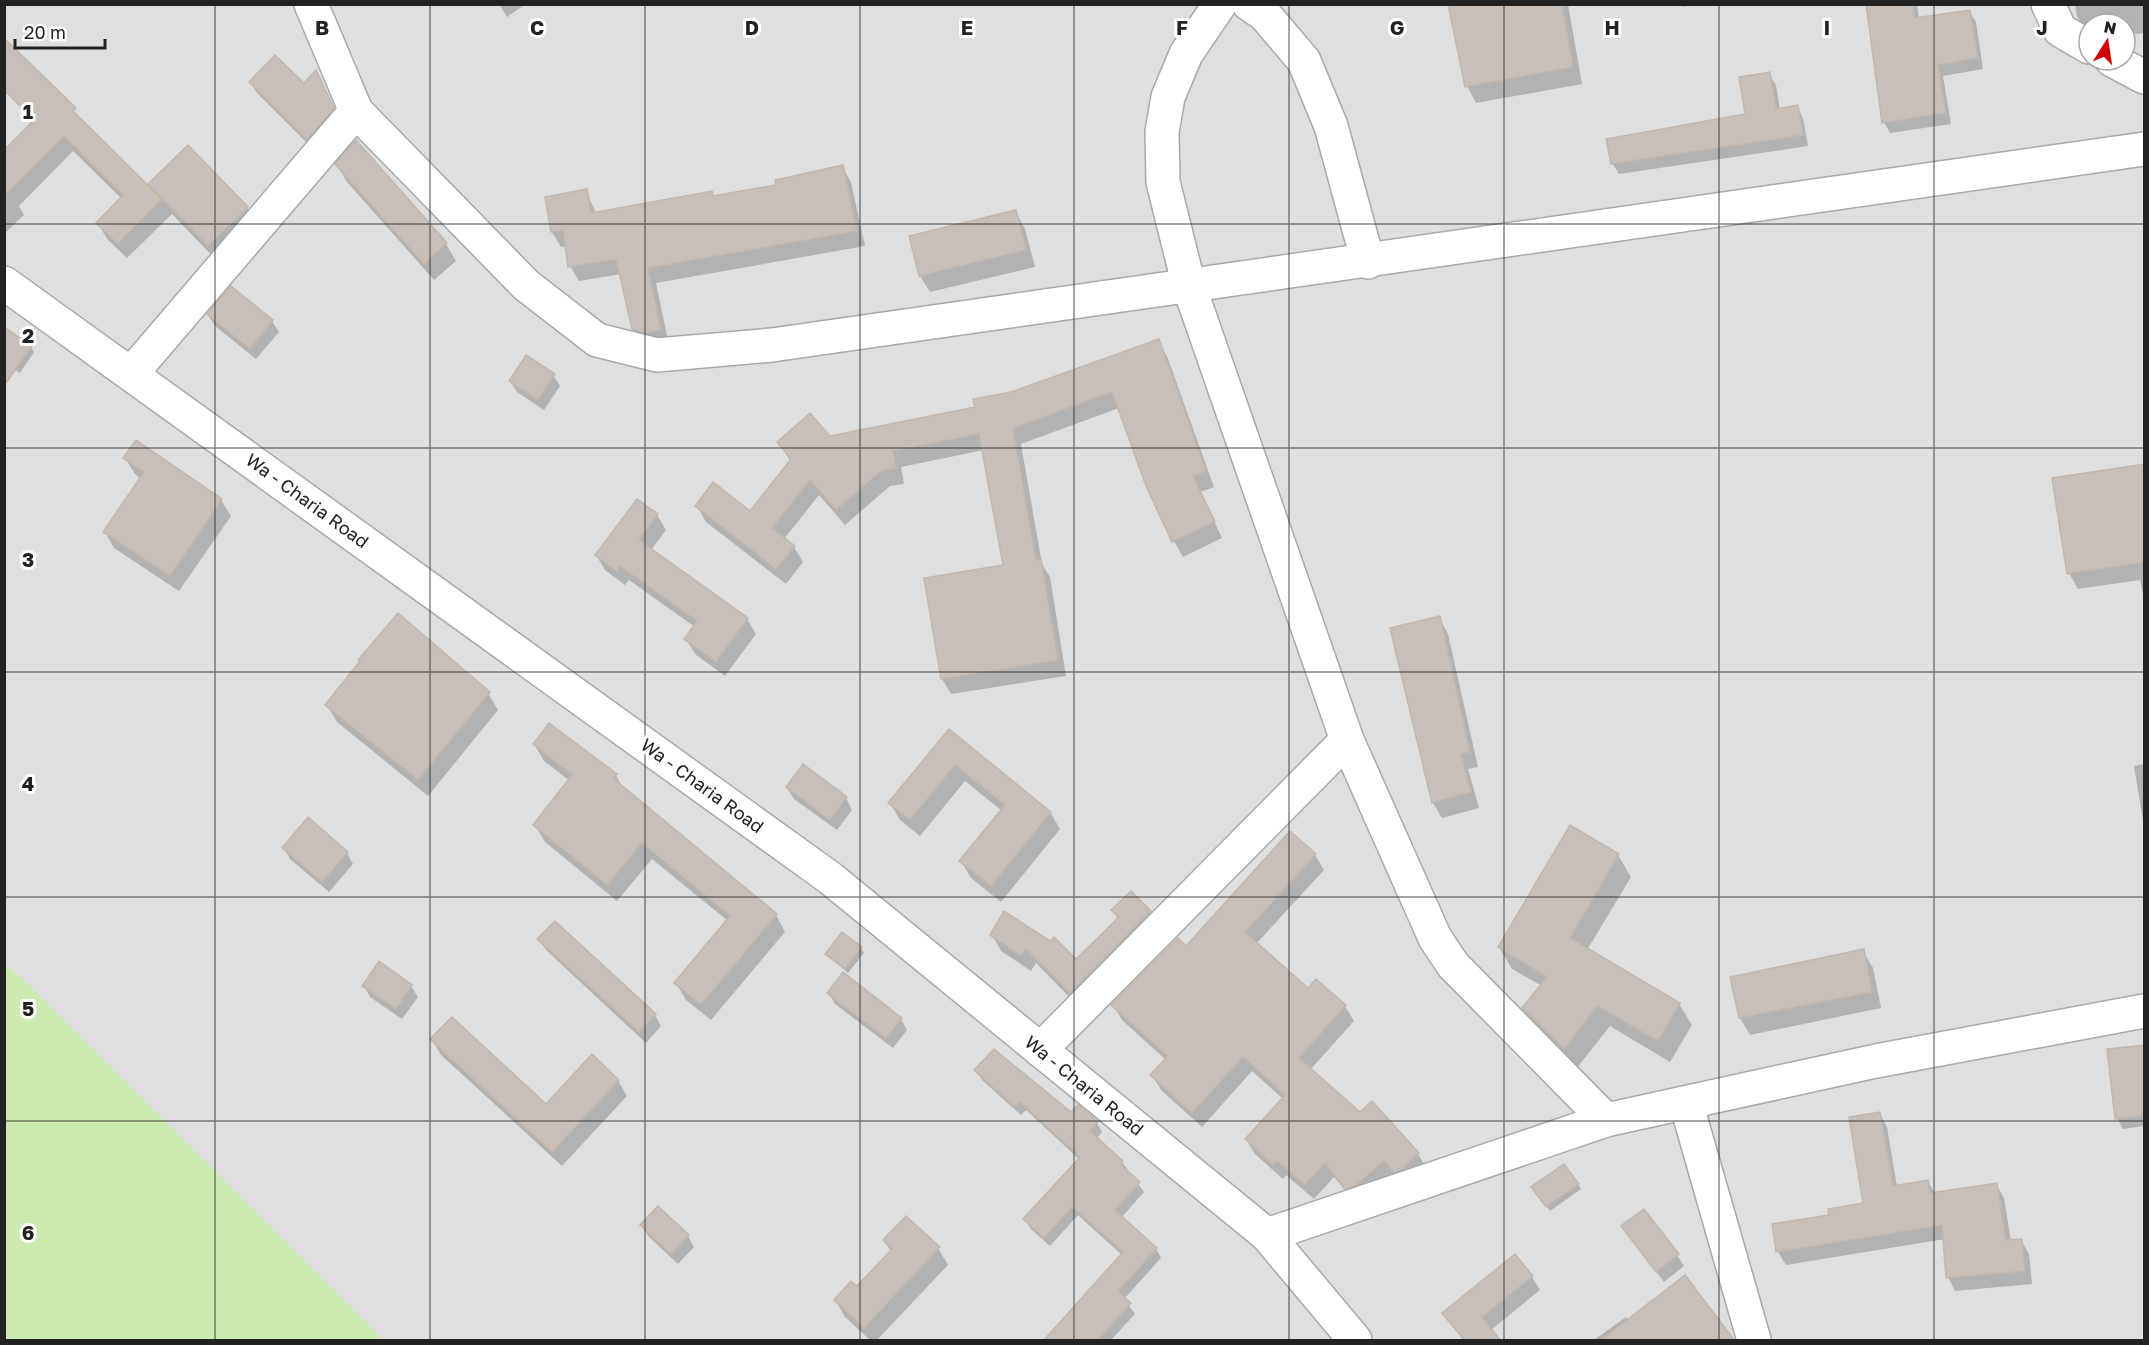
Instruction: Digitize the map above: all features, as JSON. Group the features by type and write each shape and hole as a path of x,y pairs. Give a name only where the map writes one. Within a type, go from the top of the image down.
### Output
{"street":[{"path":"311,4 356,111 526,285 597,340 657,355 783,344 2145,149"},
{"path":"1220,4 1186,54 1168,97 1162,132 1163,182 1189,286 1347,740 1435,938 1453,965 1606,1120"},
{"path":"2048,4 2060,30 2077,40"},
{"path":"1260,8 1305,61 1331,126 1368,262"},
{"path":"131,374 356,111"},
{"name":"Wa - Charia Road","path":"4,283 830,878 1267,1235 1355,1341"},
{"path":"1040,1050 1347,740"},
{"path":"1267,1235 1606,1120 1876,1061 2145,1011"},
{"path":"1686,1103 1754,1341"}],"shaded area":[{"path":"5,5 2144,5 2144,1340 5,1340"}],"green space":[{"path":"5,965 22,978 384,1340 5,1340"}],"building":[{"path":"1448,4 1562,4 1573,67 1465,87"},
{"path":"1866,4 1913,4 1915,18 1970,10 1978,58 1938,65 1946,113 1882,123"},
{"path":"4,38 76,108 73,111 162,199 118,244 96,223 123,195 64,136 4,196 4,150 34,120 4,90"},
{"path":"275,55 304,83 316,70 334,108 307,140 249,82"},
{"path":"1770,72 1776,109 1798,105 1803,135 1611,164 1606,139 1745,114 1739,77"},
{"path":"356,140 447,243 424,264 335,164"},
{"path":"188,145 248,207 208,246 148,184"},
{"path":"843,165 857,231 648,268 661,330 647,333 632,329 616,259 568,267 563,230 551,232 545,197 587,189 591,213 712,191 713,196 776,185 775,180"},
{"path":"1016,210 1026,250 919,276 909,236"},
{"path":"231,286 273,320 250,349 207,314"},
{"path":"4,327 32,346 4,386"},
{"path":"1159,339 1206,471 1193,476 1215,522 1172,542 1146,486 1112,392 1013,428 1036,560 1041,559 1058,660 941,679 924,578 1003,565 979,434 893,451 896,468 881,471 836,510 810,480 772,528 795,546 776,569 695,506 713,482 750,511 791,459 777,442 810,413 830,436 975,407 973,399 1011,392"},
{"path":"526,355 555,374 538,400 509,381"},
{"path":"136,440 222,499 170,576 103,532 144,472 123,458"},
{"path":"2145,464 2145,562 2067,574 2052,478"},
{"path":"637,499 658,514 639,540 748,618 716,662 684,639 697,621 620,566 616,571 595,555"},
{"path":"398,613 490,692 418,780 325,705 360,661 358,660"},
{"path":"1440,616 1470,752 1461,754 1471,792 1432,803 1390,628"},
{"path":"549,723 617,774 613,778 777,914 701,1005 674,983 730,916 642,843 607,885 533,825 572,775 533,744"},
{"path":"949,729 1051,812 991,886 959,861 1005,805 955,765 910,820 888,803"},
{"path":"803,764 847,797 830,820 786,787"},
{"path":"308,817 348,852 322,882 282,848"},
{"path":"1570,825 1619,854 1570,938 1680,1003 1658,1041 1597,1006 1564,1049 1522,1008 1547,977 1498,947"},
{"path":"1290,831 1316,854 1245,932 1308,988 1316,979 1346,1005 1299,1058 1360,1112 1372,1101 1419,1153 1401,1170 1394,1172 1384,1161 1355,1186 1345,1189 1325,1163 1305,1185 1277,1161 1273,1165 1245,1139 1285,1095 1243,1057 1192,1113 1150,1075 1168,1056 1111,1005 1178,938 1186,946"},
{"path":"1131,891 1151,911 1070,993 1026,949 1021,956 990,935 1004,911 1050,941 1054,937 1076,959 1119,917 1111,910"},
{"path":"555,921 656,1014 639,1032 537,939"},
{"path":"842,932 862,947 845,969 825,954"},
{"path":"1864,949 1872,992 1739,1018 1730,977"},
{"path":"379,961 412,985 396,1009 362,986"},
{"path":"843,972 902,1018 886,1038 827,993"},
{"path":"452,1017 546,1104 592,1054 619,1080 552,1152 430,1039"},
{"path":"2145,1045 2145,1115 2115,1119 2107,1049"},
{"path":"994,1049 1071,1112 1078,1105 1098,1122 1090,1131 1123,1161 1120,1164 1140,1182 1115,1210 1157,1248 1118,1291 1131,1303 1097,1341 1043,1341 1123,1252 1072,1207 1044,1238 1023,1219 1080,1157 1020,1102 1015,1107 974,1070"},
{"path":"1880,1112 1893,1186 1928,1180 1930,1193 1997,1183 2006,1240 2022,1239 2025,1271 1946,1278 1942,1225 1776,1252 1772,1224 1829,1215 1828,1209 1863,1203 1849,1117"},
{"path":"1564,1164 1579,1184 1546,1207 1531,1187"},
{"path":"658,1206 689,1235 671,1254 640,1225"},
{"path":"1644,1209 1679,1254 1656,1272 1621,1226"},
{"path":"906,1216 940,1247 864,1328 834,1300 851,1281 857,1286 892,1249 883,1240"},
{"path":"1515,1254 1533,1276 1482,1317 1501,1341 1465,1341 1442,1313"},
{"path":"1685,1275 1735,1341 1600,1341"}]}
